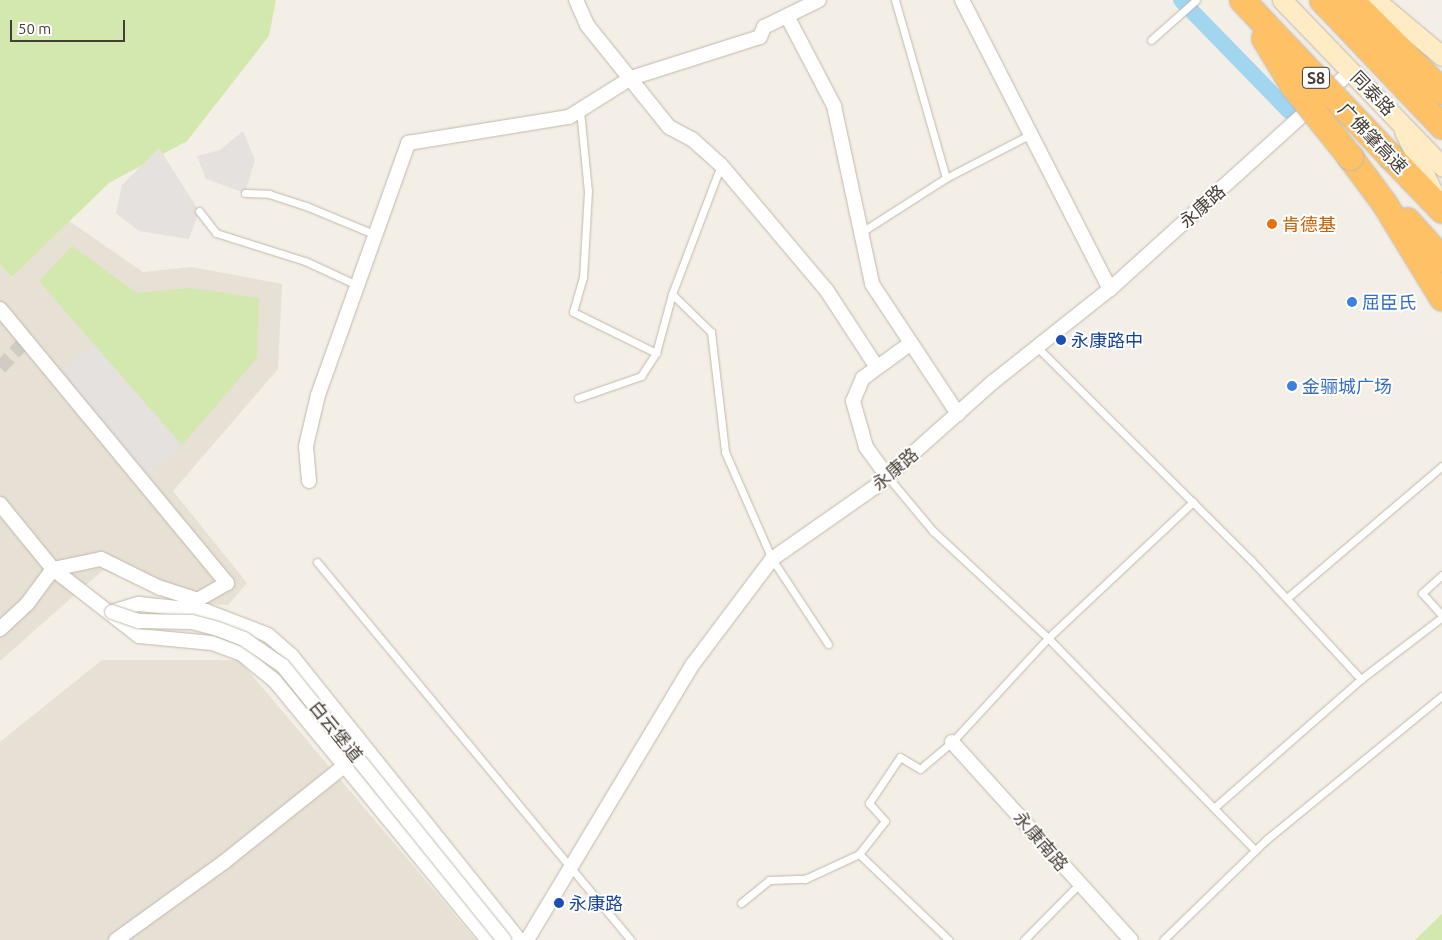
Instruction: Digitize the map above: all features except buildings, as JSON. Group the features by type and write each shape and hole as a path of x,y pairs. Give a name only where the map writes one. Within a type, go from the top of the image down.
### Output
{"highway":[{"path":"1241,0 1293,86 1384,203 1442,298"},
{"name":"广佛肇高速","path":"1241,0 1442,210"},
{"path":"1322,0 1442,126"},
{"path":"1352,0 1442,91"},
{"path":"1350,157 1442,259"}],"main road":[{"name":"同泰路","path":"1282,0 1442,166"},
{"path":"1375,0 1442,56"},
{"path":"1399,121 1417,165 1442,206"}],"street":[{"path":"576,0 587,25 632,78 669,127 692,139 720,165 827,291 876,366"},
{"path":"309,481 306,446 318,394 359,286 408,144 569,117 632,78 760,37 764,28 819,0"},
{"path":"962,0 1110,289"},
{"path":"787,16 834,106 858,235 872,284 958,414"},
{"name":"永康路","path":"527,940 572,869 694,664 772,559 810,536 887,476 958,414 1110,289 1351,71"},
{"path":"0,309 227,583 198,600 160,588 101,559 53,569 27,604 0,629"},
{"path":"887,476 866,447 853,401 863,378 876,366 911,343"},
{"path":"0,504 53,569 112,612 139,636 212,643 242,654 275,681 488,940"},
{"path":"112,612 139,604 206,611 268,635 291,655 520,940"},
{"name":"白云堡道","path":"112,612 138,621 192,622 218,629 244,639 283,666 504,940"},
{"name":"永康南路","path":"952,742 1130,940"},
{"path":"116,940 224,862 366,748"}],"lane":[{"path":"894,0 946,178"},
{"path":"1151,40 1196,0"},
{"path":"580,110 588,191 584,277 573,312 656,353"},
{"path":"858,235 946,178 1031,134"},
{"path":"578,398 641,376 656,353 672,294 720,165"},
{"path":"245,194 287,200 377,235"},
{"path":"199,211 216,233 305,261 359,286"},
{"path":"672,294 710,332 725,452 772,559 828,644"},
{"path":"1037,348 1287,598 1361,679"},
{"path":"1287,598 1442,466"},
{"path":"887,476 933,531 1048,638 1255,850"},
{"path":"740,904 769,880 805,878 860,854 885,821 869,803 900,757 920,768 952,742 1048,638 1193,502"},
{"path":"317,562 631,940"},
{"path":"1215,808 1361,679 1442,616 1422,593 1442,575"},
{"path":"1163,940 1255,850 1442,696"},
{"path":"860,854 949,940"},
{"path":"1024,940 1078,884"}],"shaded area":[{"path":"243,131 255,160 245,193 206,179 197,156 220,150"},
{"path":"159,148 199,211 189,239 139,231 116,213 122,185"},
{"path":"69,221 143,272 192,267 282,284 278,369 173,491 247,583 228,605 190,604 103,570 0,661 0,264 12,277"},
{"path":"93,344 182,446 142,480 54,378"},
{"path":"102,660 239,660 476,940 0,940 0,742"}],"green space":[{"path":"0,0 276,0 269,36 187,141 109,183 12,277 0,264"},
{"path":"72,246 137,293 190,288 259,298 257,358 182,445 39,281"},
{"path":"1442,914 1442,940 1415,940"}],"waterway":[{"path":"1181,0 1289,111"}],"tunnel":[{"path":"0,368 25,341"}],"place":[{"name":"肯德基","path":"1272,224"},
{"name":"屈臣氏","path":"1352,302"},
{"name":"永康路中","path":"1061,340"},
{"name":"金骊城广场","path":"1292,386"},
{"name":"永康路","path":"559,903"}]}
